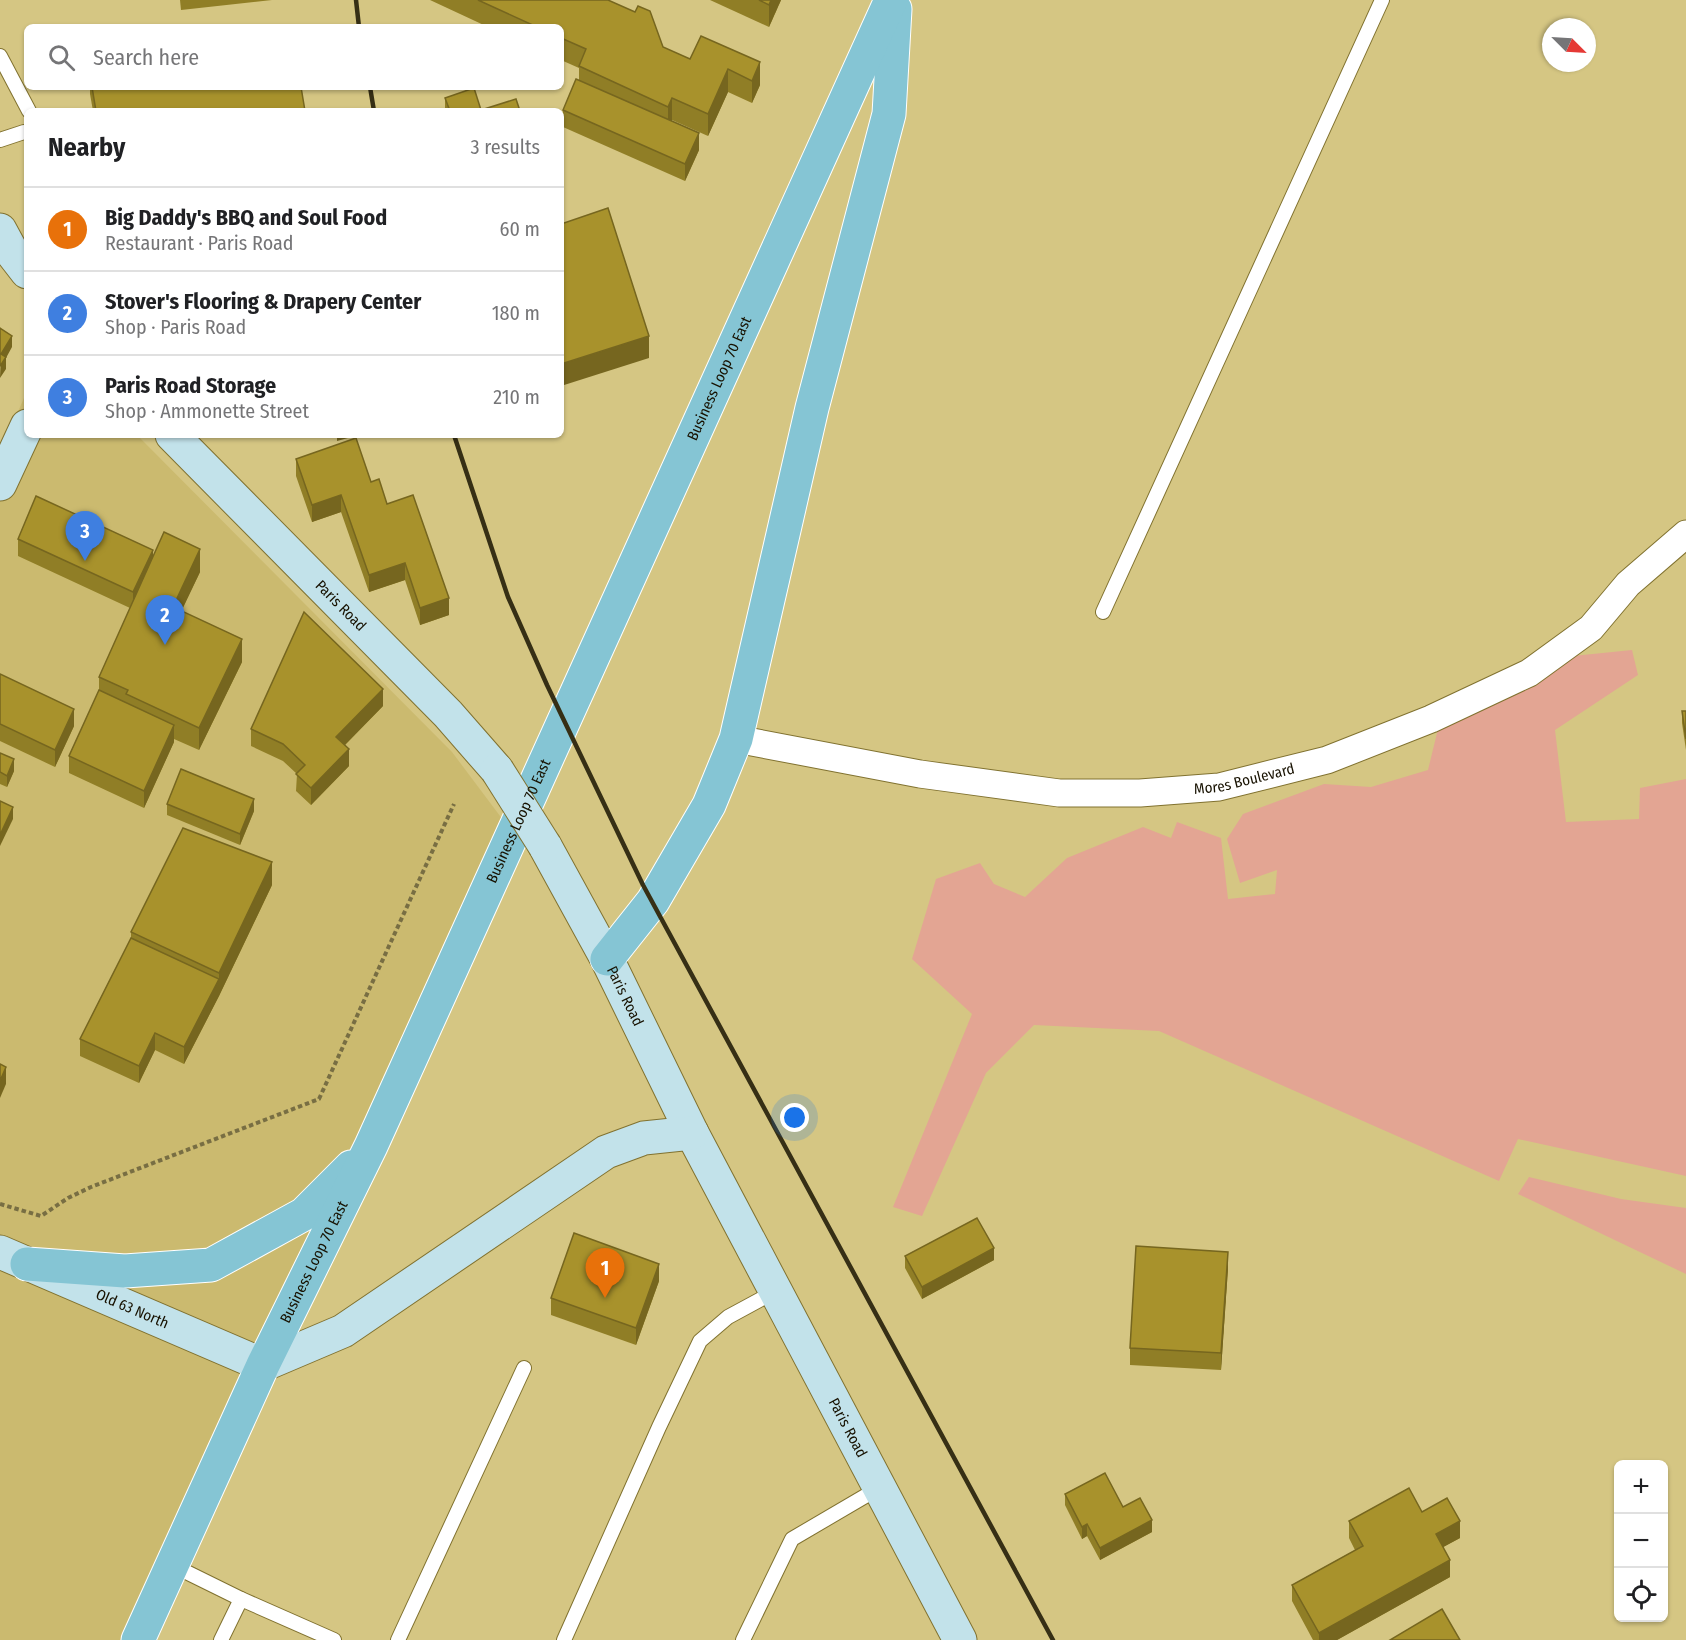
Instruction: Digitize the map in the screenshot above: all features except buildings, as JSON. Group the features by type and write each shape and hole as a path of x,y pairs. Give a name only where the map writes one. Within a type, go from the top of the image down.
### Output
{"main road":[{"name":"Business Loop 70 East","path":"138,1640 264,1365 371,1146 891,0"},
{"path":"607,959 653,901 710,806 736,739 812,408 889,114 896,0"},
{"path":"0,230 24,267"},
{"path":"0,484 24,432"},
{"name":"Paris Road","path":"175,438 448,714 497,770 545,846 607,959 692,1132 960,1640"},
{"path":"264,1365 343,1331 606,1152 644,1138 692,1132"},
{"path":"13,1258 125,1271 211,1265 304,1214 371,1146"},
{"name":"Old 63 North","path":"13,1258 264,1365"}],"street":[{"name":"Mores Boulevard","path":"736,739 920,774 1059,793 1140,793 1219,787 1327,760 1431,719 1529,673 1591,628 1628,584 1686,534"}],"lane":[{"path":"1103,612 1382,0"},
{"path":"0,56 6,80 27,108"},
{"path":"0,140 24,129"},
{"path":"564,1640 700,1341 728,1317 776,1291"},
{"path":"398,1640 524,1368"},
{"path":"743,1640 792,1539 879,1488"},
{"path":"172,1565 240,1599 334,1640"},
{"path":"221,1640 240,1599"}],"path":[{"path":"0,1204 41,1216 68,1198 91,1187 319,1099 454,804"}],"shaded area":[{"path":"24,398 24,438 140,438 452,752 509,828 134,1640 0,1640 0,453"},
{"path":"1632,650 1638,675 1555,730 1566,822 1639,819 1640,788 1686,779 1686,1176 1518,1139 1499,1181 1159,1031 1034,1025 986,1073 922,1216 893,1207 972,1014 912,959 936,879 980,863 994,884 1025,897 1067,858 1143,827 1171,838 1177,822 1221,838 1228,899 1275,894 1277,870 1240,883 1227,839 1243,814 1324,784 1371,787 1428,770 1438,729 1563,657"},
{"path":"1529,1177 1621,1199 1686,1208 1686,1274 1518,1194"}],"railway":[{"path":"356,0 359,24"},
{"path":"370,90 374,108"},
{"path":"455,438 508,597 547,685 643,885 1053,1640"}],"place":[{"name":"Paris Road Storage","path":"85,561"},
{"name":"Stover's Flooring & Drapery Center","path":"165,645"},
{"name":"Big Daddy's BBQ and Soul Food","path":"605,1298"}]}
